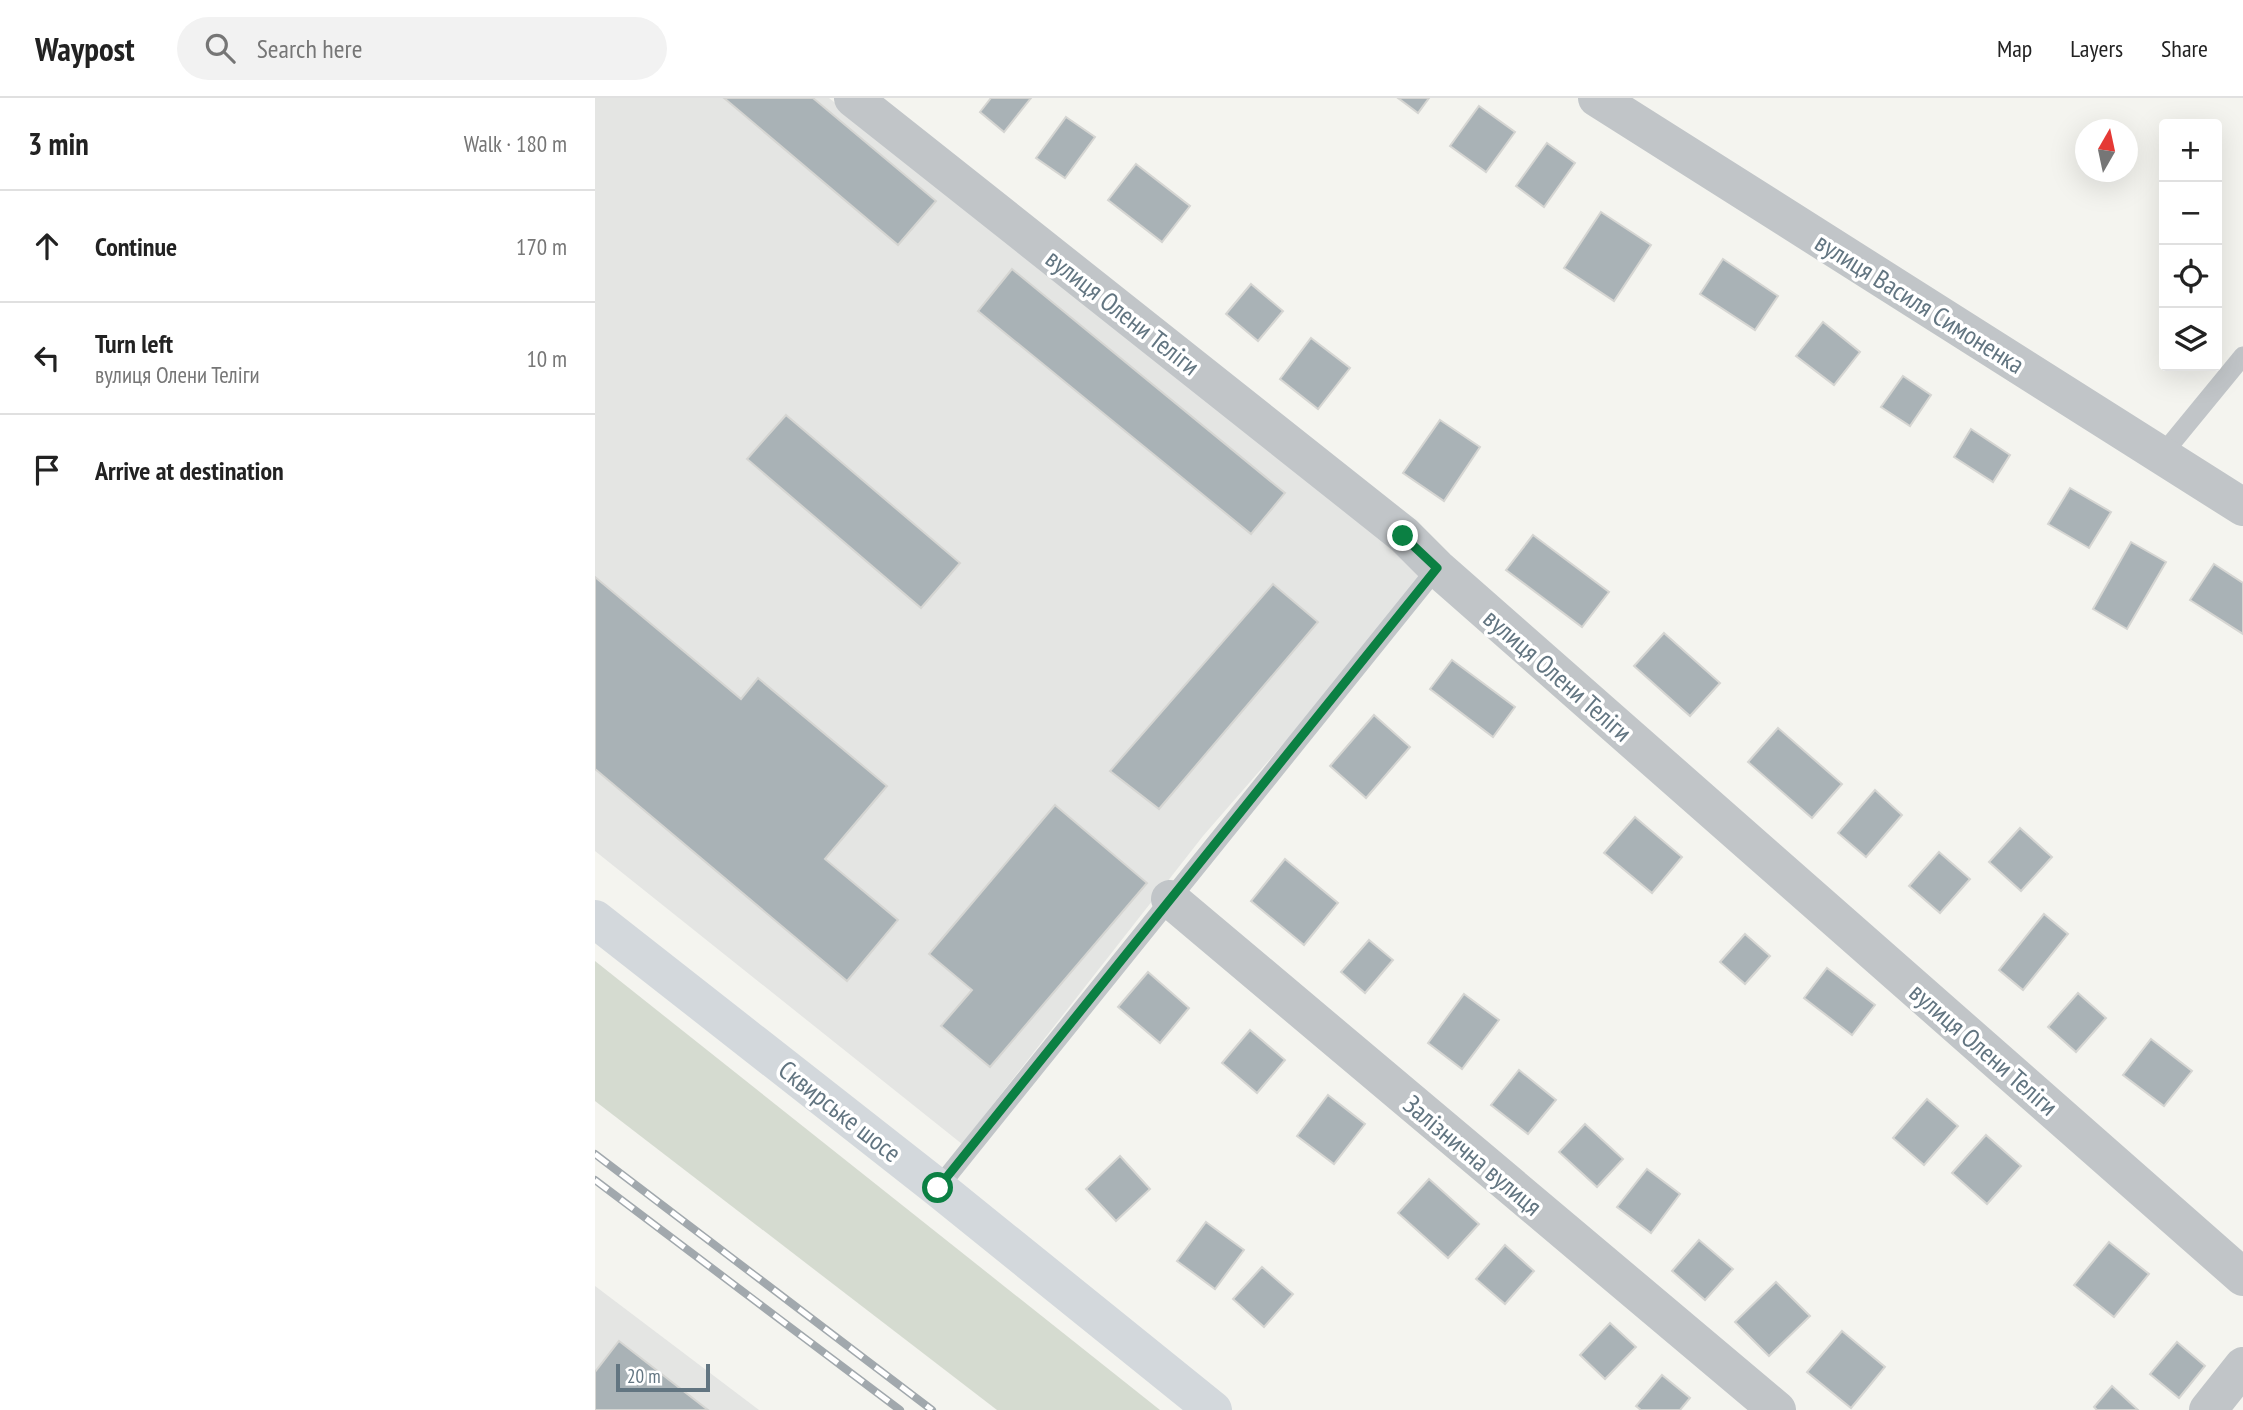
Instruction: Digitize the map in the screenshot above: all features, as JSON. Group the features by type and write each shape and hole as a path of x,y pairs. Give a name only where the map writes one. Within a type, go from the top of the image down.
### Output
{"main road":[{"name":"Сквирське шосе","path":"595,919 938,1188 1213,1410"}],"street":[{"name":"вулиця Олени Теліги","path":"853,98 1403,536 2243,1277"},
{"name":"вулиця Василя Симоненка","path":"1597,98 2243,507"},
{"name":"Залізнична вулиця","path":"1170,899 1777,1410"},
{"path":"2208,1410 2243,1366"}],"lane":[{"path":"2161,456 2243,356"},
{"path":"938,1188 1437,568"}],"shaded area":[{"path":"595,98 829,98 1431,574 1203,836 962,1144 595,851"},
{"path":"595,961 1160,1410 997,1410 595,1101"},
{"path":"595,1286 759,1410 595,1410"}],"building":[{"path":"724,98 813,98 936,201 898,245"},
{"path":"991,98 1031,98 1004,132 980,112"},
{"path":"1398,98 1429,98 1418,113"},
{"path":"1479,106 1515,132 1486,172 1450,146"},
{"path":"1066,117 1095,137 1065,178 1036,158"},
{"path":"1547,143 1575,163 1544,207 1516,186"},
{"path":"1136,164 1190,206 1162,242 1108,200"},
{"path":"1601,212 1651,245 1614,301 1564,268"},
{"path":"1723,259 1778,296 1755,330 1700,294"},
{"path":"1012,269 1285,493 1251,534 978,311"},
{"path":"1251,284 1283,311 1258,341 1226,314"},
{"path":"1823,322 1860,352 1834,385 1796,356"},
{"path":"1311,338 1350,368 1318,409 1280,379"},
{"path":"1903,376 1931,395 1910,426 1881,407"},
{"path":"786,415 960,563 921,608 747,459"},
{"path":"1440,420 1480,447 1444,501 1403,473"},
{"path":"1971,429 2010,455 1993,482 1954,457"},
{"path":"2070,488 2111,512 2089,548 2048,524"},
{"path":"1533,535 1609,592 1582,627 1506,570"},
{"path":"2131,542 2166,562 2127,629 2093,609"},
{"path":"2214,564 2243,583 2243,634 2190,600"},
{"path":"595,577 741,699 758,678 887,786 825,859 898,920 847,981 595,769"},
{"path":"1273,584 1318,622 1159,809 1110,771"},
{"path":"1664,633 1720,683 1690,716 1634,666"},
{"path":"1452,660 1515,707 1493,737 1430,689"},
{"path":"1374,715 1410,747 1366,798 1330,766"},
{"path":"1778,728 1842,784 1812,818 1748,762"},
{"path":"1875,790 1902,815 1866,857 1838,833"},
{"path":"1055,805 1147,883 990,1067 941,1026 972,990 929,954"},
{"path":"1635,817 1682,857 1652,893 1604,853"},
{"path":"2020,828 2052,857 2021,891 1989,862"},
{"path":"1939,852 1970,879 1940,913 1909,886"},
{"path":"1285,859 1338,903 1304,945 1251,901"},
{"path":"2044,914 2068,934 2023,990 1999,970"},
{"path":"1745,934 1770,956 1745,984 1720,962"},
{"path":"1369,940 1393,960 1365,993 1341,972"},
{"path":"1827,968 1875,1005 1852,1035 1804,998"},
{"path":"1148,972 1189,1008 1160,1043 1118,1007"},
{"path":"2078,993 2106,1018 2076,1052 2048,1027"},
{"path":"1464,994 1499,1020 1462,1069 1428,1043"},
{"path":"1250,1030 1285,1060 1257,1093 1222,1063"},
{"path":"2151,1039 2192,1071 2164,1106 2123,1075"},
{"path":"1519,1070 1556,1100 1528,1134 1491,1105"},
{"path":"1328,1095 1365,1124 1334,1164 1297,1136"},
{"path":"1927,1099 1958,1126 1924,1165 1893,1138"},
{"path":"1585,1124 1623,1159 1597,1187 1559,1152"},
{"path":"1986,1135 2021,1166 1987,1204 1952,1173"},
{"path":"1120,1156 1150,1189 1116,1221 1086,1189"},
{"path":"1647,1169 1680,1194 1651,1233 1617,1207"},
{"path":"1429,1179 1479,1224 1448,1258 1398,1213"},
{"path":"1206,1222 1244,1250 1215,1289 1177,1261"},
{"path":"1699,1240 1733,1269 1705,1300 1672,1271"},
{"path":"2109,1242 2149,1274 2114,1317 2074,1285"},
{"path":"1505,1245 1534,1271 1505,1304 1476,1279"},
{"path":"1262,1267 1293,1294 1264,1327 1233,1299"},
{"path":"1776,1282 1810,1316 1769,1356 1735,1322"},
{"path":"1610,1323 1636,1347 1605,1379 1580,1355"},
{"path":"1842,1331 1885,1367 1851,1408 1807,1372"},
{"path":"619,1341 708,1410 595,1410 595,1372"},
{"path":"2177,1342 2205,1366 2179,1398 2150,1374"},
{"path":"1662,1375 1690,1398 1680,1410 1641,1410 1636,1406"},
{"path":"2112,1386 2138,1410 2097,1410 2094,1407"}],"railway":[{"path":"595,1154 932,1410"},
{"path":"595,1180 900,1410"}],"route":[{"path":"938,1188 1437,568 1403,536"}]}
